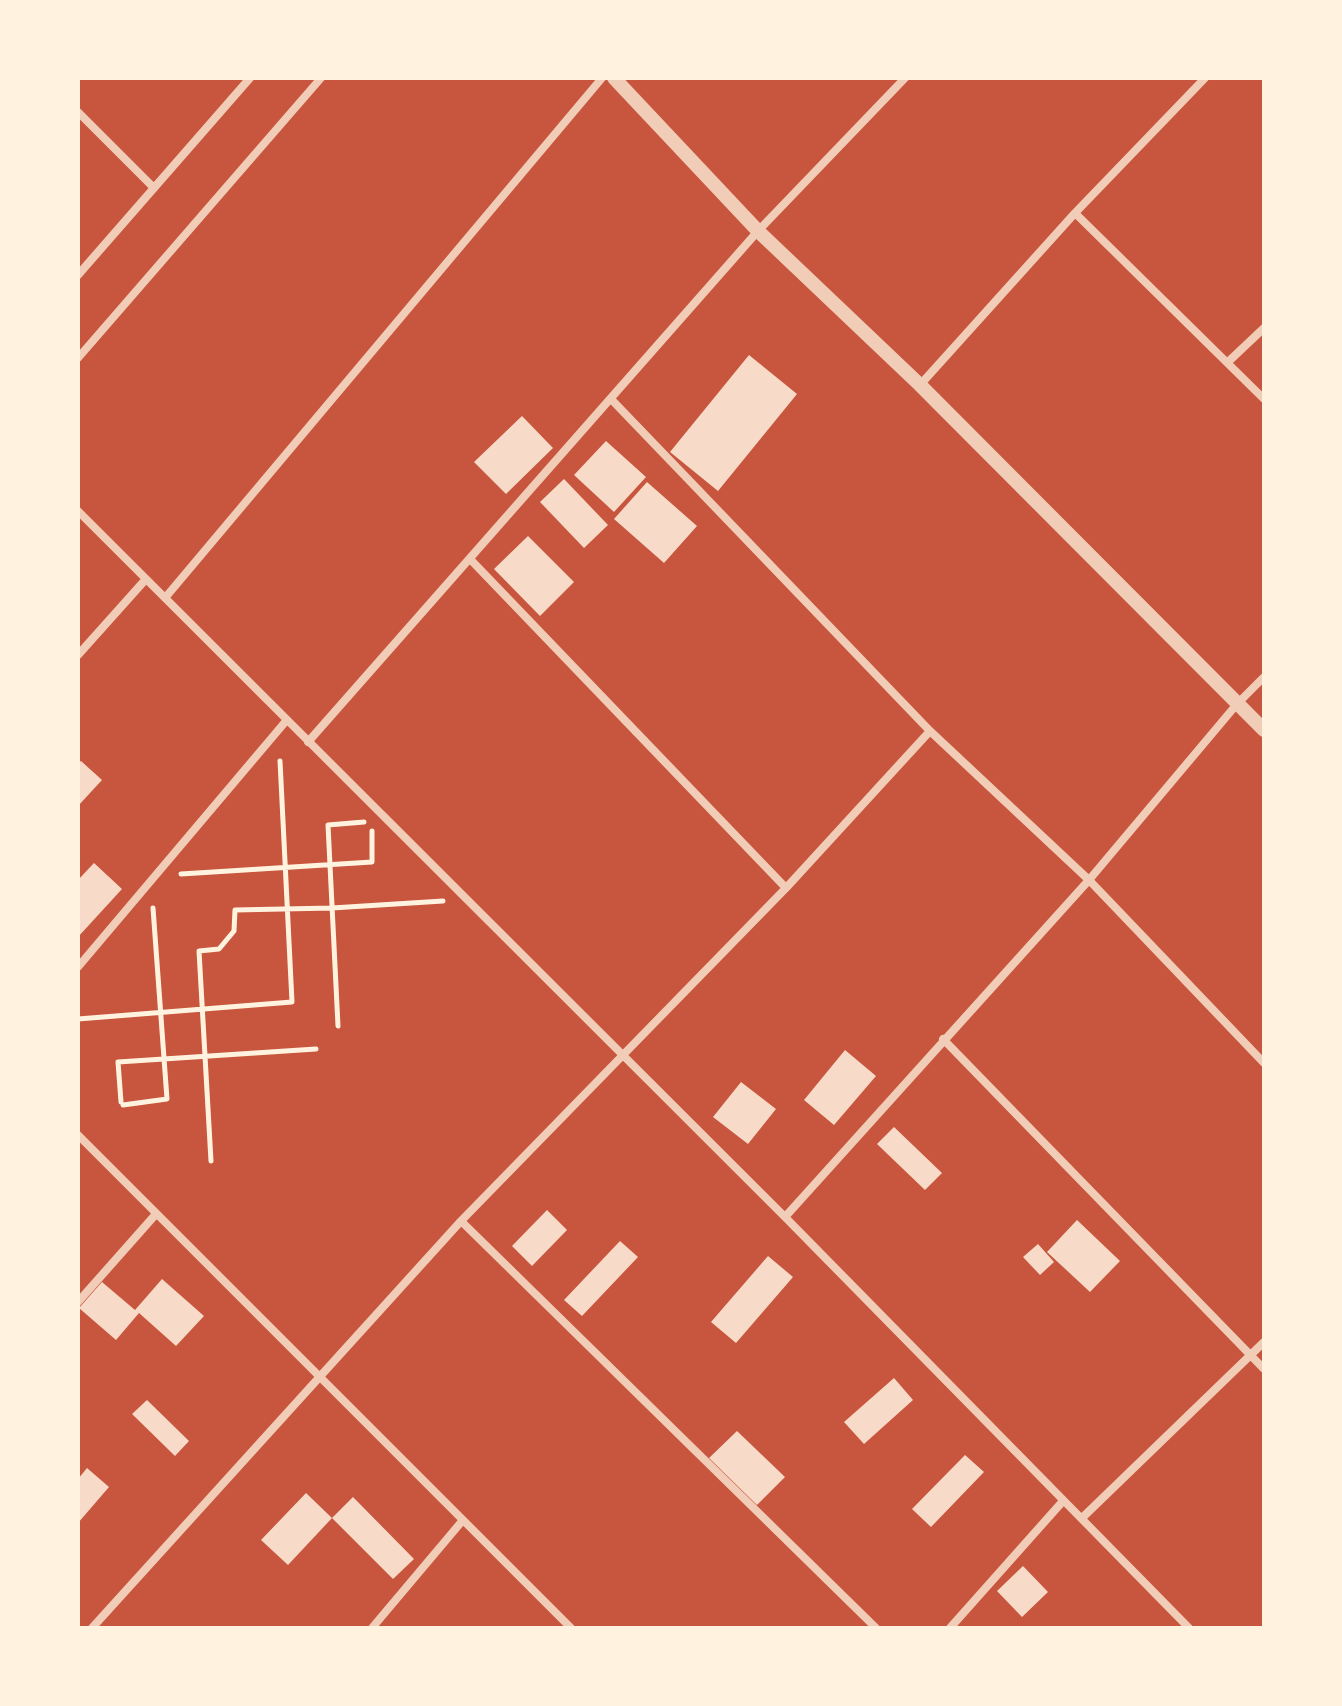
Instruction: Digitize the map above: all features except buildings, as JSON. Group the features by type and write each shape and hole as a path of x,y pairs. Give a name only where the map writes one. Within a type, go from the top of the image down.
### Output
{"street":[{"path":"78,275 250,78"},
{"path":"78,358 321,78"},
{"path":"165,598 602,78"},
{"path":"614,78 758,231 920,385 1264,730"},
{"path":"308,742 758,231 905,78"},
{"path":"920,385 1075,213 1205,78"},
{"path":"78,112 153,187"},
{"path":"1075,213 1264,399"},
{"path":"1228,362 1264,328"},
{"path":"611,399 930,731 1089,880 1264,1063"},
{"path":"78,511 785,1217 1189,1628"},
{"path":"470,559 786,888"},
{"path":"78,655 146,579"},
{"path":"785,1217 1089,880 1237,704 1264,677"},
{"path":"78,967 286,721"},
{"path":"92,1628 461,1221 786,888 930,731"},
{"path":"943,1039 1264,1369"},
{"path":"78,1135 571,1628"},
{"path":"78,1302 156,1214"},
{"path":"461,1221 876,1628"},
{"path":"1082,1518 1264,1342"},
{"path":"950,1628 1063,1501"},
{"path":"372,1628 463,1520"}],"path":[{"path":"78,1019 292,1002 280,761"},
{"path":"338,1026 328,825 365,822"},
{"path":"176,874 372,862 372,828"},
{"path":"153,899 160,1013 164,1059 167,1099 122,1104 118,1062 164,1059 204,1057 316,1049"},
{"path":"211,1161 199,951 219,949 234,931 235,910 332,908 448,900"}]}
